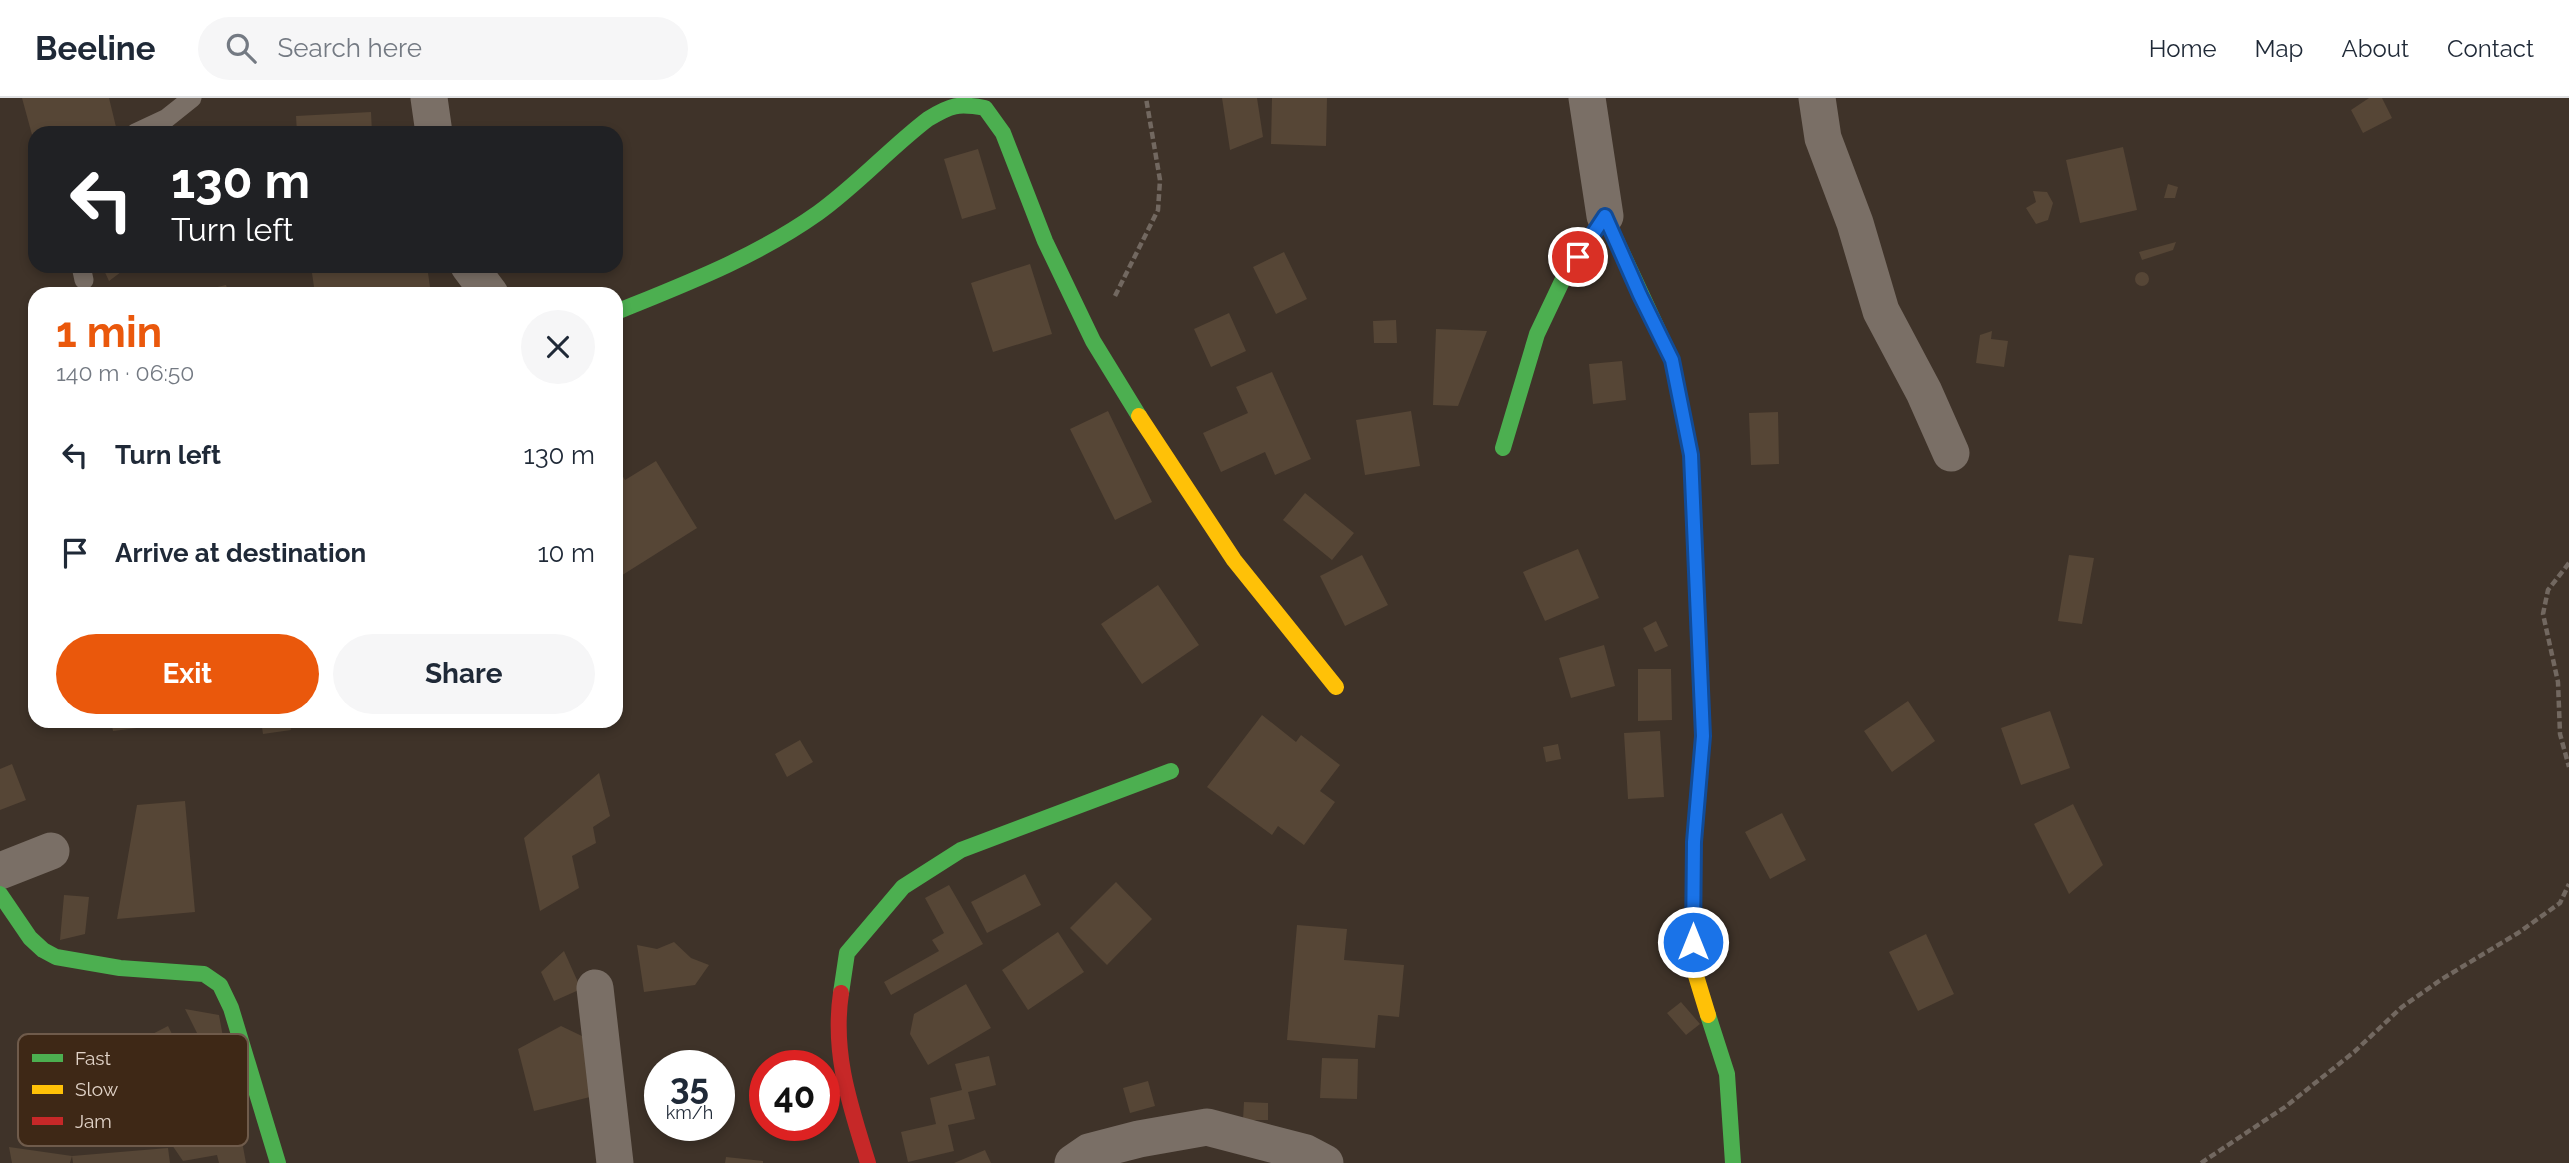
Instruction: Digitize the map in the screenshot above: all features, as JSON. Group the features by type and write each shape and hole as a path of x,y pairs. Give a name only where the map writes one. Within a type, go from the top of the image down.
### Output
{"street":[{"path":"429,98 433,126"},
{"path":"1587,98 1605,216 1672,360 1691,455 1703,736 1694,842 1693,966 1727,1074 1733,1163"},
{"path":"1816,98 1823,138 1855,223 1881,311 1924,392 1951,453"},
{"path":"623,309 719,268 765,245 821,211 934,113 959,104 985,108 1003,133 1045,241 1093,341 1156,445 1234,560 1336,687"},
{"path":"1503,448 1538,334 1564,277 1605,216"},
{"path":"868,1163 843,1081 837,1021 847,953 903,887 961,850 1171,771"},
{"path":"0,871 51,851"},
{"path":"0,894 22,928 44,950 73,962 204,974 220,985 239,1034"},
{"path":"595,988 615,1163"},
{"path":"248,1064 278,1163"},
{"path":"1073,1163 1089,1152 1139,1139 1207,1127 1306,1153 1325,1163"}],"lane":[{"path":"150,126 167,118 192,98"}],"path":[{"path":"1093,341 1158,210 1160,180 1146,98"},
{"path":"2569,563 2549,590 2543,614 2558,682 2560,734 2569,767"},
{"path":"2201,1163 2285,1107 2354,1052 2402,1007 2560,903 2569,884"}],"building":[{"path":"22,98 109,98 116,126 30,126"},
{"path":"1222,98 1257,98 1263,137 1230,150"},
{"path":"1272,98 1327,98 1326,146 1271,144"},
{"path":"2369,98 2382,98 2392,118 2363,133 2351,110"},
{"path":"371,112 372,126 297,126 296,116"},
{"path":"2123,147 2137,210 2080,223 2066,160"},
{"path":"978,149 996,209 962,219 944,159"},
{"path":"2168,184 2178,187 2175,198 2164,198"},
{"path":"2033,191 2047,192 2053,203 2048,220 2036,224 2026,208 2036,202"},
{"path":"2176,242 2173,250 2142,260 2139,252"},
{"path":"1284,252 1307,299 1276,314 1253,267"},
{"path":"1030,264 1052,334 993,352 971,283"},
{"path":"2142,272 2147,274 2147,284 2142,286 2137,284 2135,279 2137,274"},
{"path":"105,273 120,273 109,281"},
{"path":"312,273 428,273 430,287 314,287"},
{"path":"1229,313 1246,351 1211,367 1194,329"},
{"path":"1396,320 1397,343 1374,343 1373,321"},
{"path":"1436,329 1487,331 1458,406 1433,405"},
{"path":"1992,331 1991,339 2008,341 2004,367 1976,363 1980,335"},
{"path":"1622,361 1626,400 1593,404 1589,364"},
{"path":"1272,372 1311,459 1275,475 1265,452 1221,472 1203,433 1248,413 1236,387"},
{"path":"1108,411 1152,502 1115,520 1070,429"},
{"path":"1411,411 1420,466 1365,475 1356,420"},
{"path":"1778,412 1779,464 1751,465 1749,413"},
{"path":"656,461 697,528 623,575 623,477 625,480"},
{"path":"1305,493 1354,533 1332,560 1283,520"},
{"path":"1578,549 1599,598 1545,621 1523,572"},
{"path":"1362,555 1388,605 1345,626 1320,576"},
{"path":"2069,555 2094,558 2082,624 2058,621"},
{"path":"1158,585 1199,645 1142,684 1101,624"},
{"path":"1656,621 1668,646 1655,652 1643,628"},
{"path":"1604,645 1615,686 1571,698 1559,658"},
{"path":"1638,669 1671,669 1672,720 1638,721"},
{"path":"1908,701 1935,741 1892,772 1864,731"},
{"path":"2050,711 2070,768 2021,785 2001,728"},
{"path":"1262,715 1296,742 1301,735 1340,765 1320,791 1335,802 1304,845 1278,826 1272,835 1207,787"},
{"path":"112,728 137,728 113,731"},
{"path":"262,728 291,728 291,730 263,734"},
{"path":"1660,731 1664,797 1628,799 1624,733"},
{"path":"800,740 813,762 787,777 775,754"},
{"path":"1558,744 1561,759 1546,762 1543,747"},
{"path":"12,764 26,800 0,810 0,769"},
{"path":"599,773 610,816 593,827 596,843 572,856 579,888 540,911 524,838"},
{"path":"185,801 195,912 117,919 137,805"},
{"path":"2073,804 2103,865 2069,894 2034,824"},
{"path":"1782,813 1806,860 1770,879 1745,832"},
{"path":"1025,874 1041,905 987,933 971,902"},
{"path":"1116,882 1152,919 1107,965 1070,928"},
{"path":"949,885 983,944 891,995 884,982 939,951 932,940 944,933 925,898"},
{"path":"64,895 89,897 85,934 60,940"},
{"path":"1297,925 1347,929 1344,960 1404,965 1399,1017 1378,1015 1375,1048 1287,1040"},
{"path":"1058,932 1084,972 1028,1010 1002,970"},
{"path":"1926,934 1954,994 1918,1011 1889,952"},
{"path":"674,942 691,958 709,965 695,985 644,992 637,945 657,949"},
{"path":"564,951 581,989 554,1001 541,972"},
{"path":"966,984 991,1028 928,1065 910,1034 914,1014"},
{"path":"1681,1002 1700,1024 1686,1035 1667,1013"},
{"path":"185,1009 219,1015 222,1034 198,1034"},
{"path":"168,1026 172,1034 152,1034"},
{"path":"561,1026 584,1037 598,1095 534,1111 518,1049"},
{"path":"989,1056 996,1085 968,1092 975,1119 948,1125 954,1151 908,1162 901,1132 936,1124 930,1098 962,1090 955,1064"},
{"path":"1322,1058 1358,1059 1357,1099 1320,1098"},
{"path":"1148,1081 1155,1106 1130,1113 1123,1088"},
{"path":"1244,1102 1268,1103 1268,1120 1243,1120"},
{"path":"173,1146 243,1146 246,1163 219,1163 217,1155 183,1161"},
{"path":"9,1147 72,1156 70,1163 12,1163"},
{"path":"168,1148 170,1163 73,1163 72,1156"},
{"path":"985,1150 991,1163 954,1163"},
{"path":"726,1157 763,1161 763,1163 725,1163"}],"traffic: fast":[{"path":"623,309 720,268 794,229 832,202 936,114 955,106 985,108 1003,133 1045,241 1093,341 1139,416"},
{"path":"1503,448 1537,334 1564,277 1605,216 1672,360 1691,455 1701,687"},
{"path":"841,993 847,953 903,887 961,850 1171,771"},
{"path":"0,894 30,938 56,957 120,968 204,974 220,985 239,1034"},
{"path":"1708,1015 1727,1074 1733,1163"},
{"path":"248,1064 278,1163"}],"traffic: slow":[{"path":"1139,416 1234,560 1336,687"},
{"path":"1701,687 1703,736 1694,842 1693,966 1708,1015"}],"traffic: jam":[{"path":"841,993 839,1037 844,1079 868,1163"}],"route":[{"path":"1578,257 1605,216 1672,360 1691,455 1703,736 1694,842 1693,942"}]}
